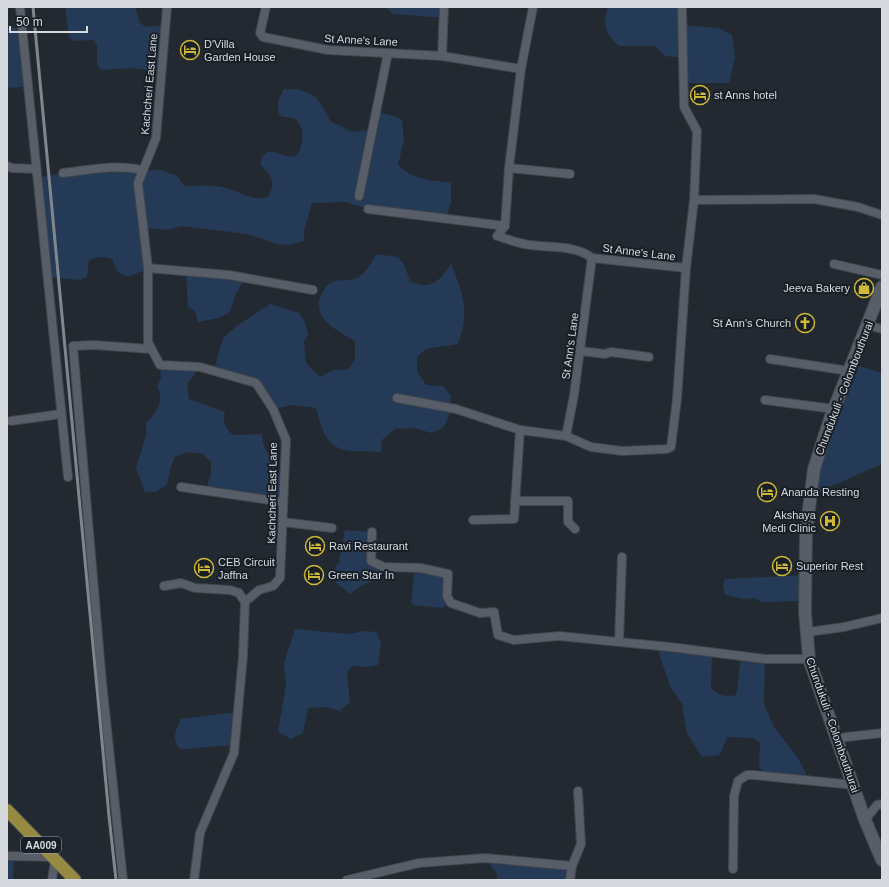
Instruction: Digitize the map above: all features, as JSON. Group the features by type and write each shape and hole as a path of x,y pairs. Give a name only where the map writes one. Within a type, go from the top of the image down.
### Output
{"highway":[{"name":"AA009","path":"7,810 75,880"}],"main road":[{"name":"Chundukuli - Colombouthurai","path":"881,858 865,820 838,738 809,659 808,632 805,612 806,532 814,469 834,409 882,287"}],"street":[{"path":"20,7 68,477"},
{"name":"Kachcheri East Lane","path":"167,7 156,138 138,183 148,268 148,342 160,365 200,367 256,383 273,409 286,440 280,578 273,586 259,590 245,602"},
{"name":"St Anne's Lane","path":"266,7 260,33 263,37 328,50 442,56 521,69"},
{"path":"442,56 444,7"},
{"name":"St Anne's Lane","path":"533,7 521,69 508,168 505,226 497,236 529,245 587,253 592,258 686,268 694,200 697,131 684,107 682,7"},
{"path":"359,196 388,53"},
{"path":"7,166 12,168 36,169"},
{"path":"63,173 104,168 131,167 142,170"},
{"path":"508,168 570,174"},
{"path":"694,200 814,199 858,207 882,215"},
{"path":"368,209 505,226"},
{"name":"St Ann's Lane","path":"566,436 581,351 592,258"},
{"path":"834,264 882,275"},
{"path":"148,268 230,275 313,290"},
{"path":"397,398 456,409 520,430 566,436 591,447 622,451 667,449 671,447 677,399 686,268"},
{"path":"867,325 882,329"},
{"path":"122,880 102,682 73,346 94,345 151,349"},
{"path":"581,351 605,354 611,352 649,357"},
{"path":"770,359 849,371"},
{"path":"765,400 834,409"},
{"path":"11,422 62,414"},
{"path":"473,520 514,519 520,430"},
{"path":"181,487 283,502"},
{"path":"515,501 568,501 568,522 575,529"},
{"path":"283,522 332,528"},
{"path":"372,532 371,561 384,567 420,568 448,574 447,596 451,603 480,613 494,612 498,635 514,640 558,636 619,641 765,659 809,659"},
{"path":"619,641 622,557"},
{"path":"164,586 181,583 195,588 230,590 239,593 245,602 243,656 234,753 200,833 194,880"},
{"path":"808,632 844,627 882,618"},
{"path":"838,738 882,732"},
{"path":"733,869 734,796 738,781 747,776 753,775 854,785"},
{"path":"570,880 572,866 581,844 578,790"},
{"path":"865,820 877,805 882,804"},
{"path":"7,856 54,858 52,880"},
{"path":"347,880 419,862 485,858 572,866"}],"shaded area":[{"path":"65,7 135,7 139,20 144,26 166,25 162,72 132,68 102,70 97,65 97,45 94,40 73,41 69,37"},
{"path":"386,7 444,7 444,18 393,14"},
{"path":"608,7 682,7 683,25 719,28 732,35 735,57 730,81 728,83 684,83 683,58 665,56 655,46 619,46 608,33 606,28 605,19"},
{"path":"11,27 23,30 28,86 7,88 7,28"},
{"path":"284,89 301,90 313,96 322,105 330,121 353,132 367,130 376,112 395,116 402,120 404,141 398,164 403,169 415,176 429,180 451,183 451,202 446,219 368,209 346,202 312,203 304,231 304,241 290,245 277,244 247,234 181,226 167,230 143,228 148,268 129,277 118,272 112,259 100,257 89,260 87,277 79,280 47,277 37,178 63,173 161,170 177,176 185,186 216,186 231,189 246,196 257,198 268,197 271,191 272,179 260,164 262,158 269,152 292,157 297,155 302,141 301,128 296,119 280,116 278,102"},
{"path":"376,254 398,257 404,264 410,281 424,285 434,283 443,275 451,264 459,284 464,303 464,322 458,344 426,349 417,357 417,371 426,385 443,386 451,396 450,413 443,428 431,433 415,428 395,429 382,440 381,452 344,450 336,447 330,442 320,423 316,408 294,405 273,409 256,383 214,370 223,338 238,325 270,304 299,313 305,322 308,335 304,342 306,363 320,377 333,370 349,369 355,359 355,341 328,323 320,311 319,303 321,295 329,284 337,281 357,278 366,271"},
{"path":"186,271 245,278 235,296 230,312 219,318 198,322 195,311 188,307"},
{"path":"853,364 882,373 882,464 825,489 810,503 814,469"},
{"path":"160,365 200,367 187,384 189,399 225,412 225,425 233,435 262,434 265,449 275,461 277,471 283,478 283,502 206,491 211,473 211,462 203,454 188,452 175,457 171,466 167,485 156,492 145,492 136,468 146,435 146,423 156,411 160,402 157,387 161,378"},
{"path":"345,530 372,532 371,561 384,567 376,579 361,586 350,594 336,583 335,568 339,562"},
{"path":"415,568 448,574 451,603 441,608 413,605 411,602"},
{"path":"805,575 805,601 762,602 754,598 744,599 725,595 723,586 725,579"},
{"path":"295,629 348,634 365,631 376,632 381,643 378,665 366,667 352,666 347,673 350,702 340,711 327,707 308,708 303,733 291,739 278,732 286,685 284,663"},
{"path":"656,645 712,652 711,688 717,693 725,696 736,695 742,656 765,659 764,704 774,727 798,758 810,781 769,777 759,767 760,743 752,738 728,737 719,755 702,757 687,733 682,704 670,686"},
{"path":"238,712 234,746 180,749 177,745 175,734 181,719"},
{"path":"7,856 14,856 13,880 7,880"},
{"path":"485,858 572,866 570,880 497,880 497,874"}],"railway":[{"path":"33,7 116,880"}],"place":[{"name":"D'Villa Garden House","path":"190,50"},
{"name":"st Anns hotel","path":"700,95"},
{"name":"Jeeva Bakery","path":"864,288"},
{"name":"St Ann's Church","path":"805,323"},
{"name":"Ananda Resting","path":"767,492"},
{"name":"Akshaya Medi Clinic","path":"830,521"},
{"name":"Ravi Restaurant","path":"315,546"},
{"name":"Superior Rest","path":"782,566"},
{"name":"CEB Circuit Jaffna","path":"204,568"},
{"name":"Green Star In","path":"314,575"}]}
